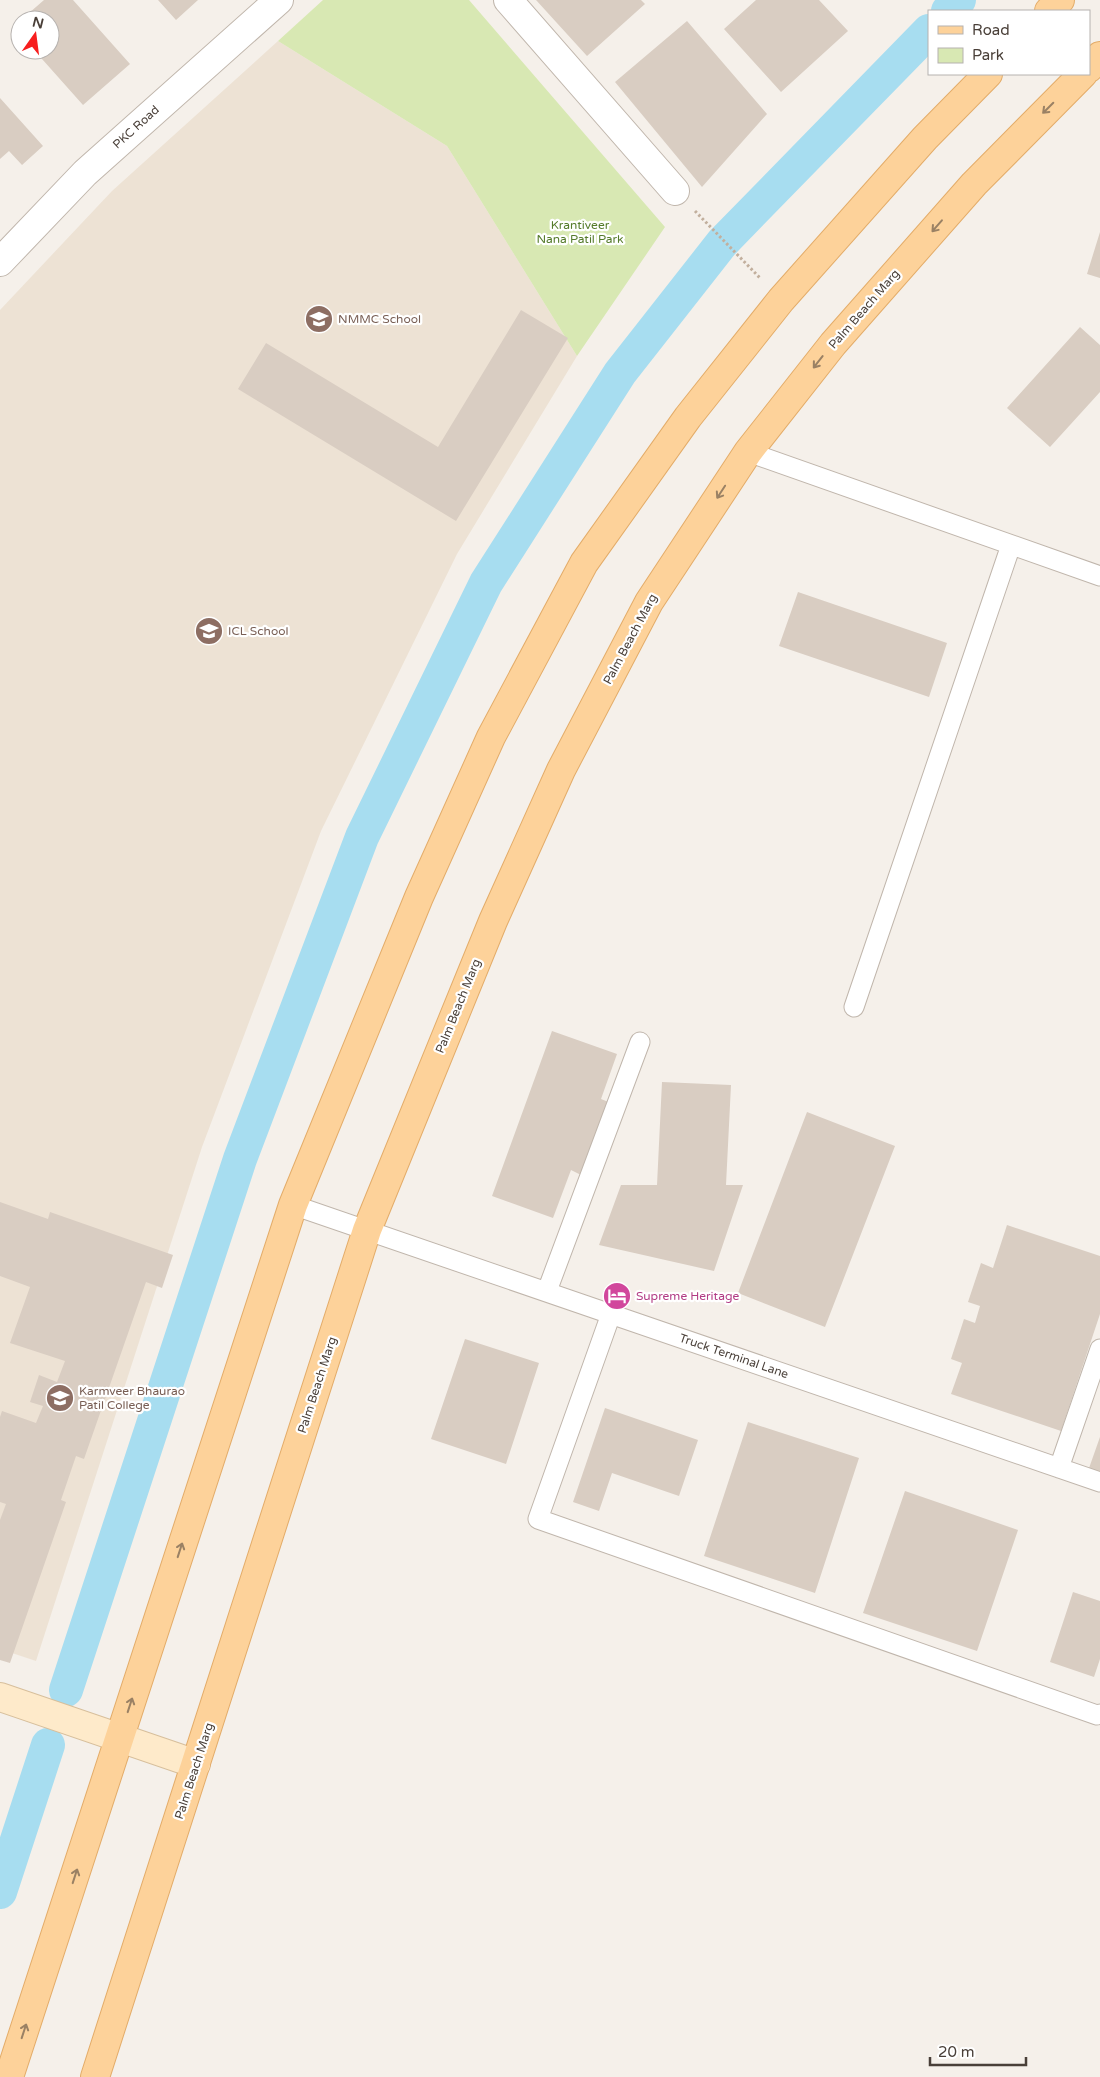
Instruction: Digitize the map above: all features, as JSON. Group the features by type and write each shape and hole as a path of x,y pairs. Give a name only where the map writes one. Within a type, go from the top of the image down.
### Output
{"main road":[{"path":"1050,10 1060,0"},
{"path":"1090,67 1100,56"},
{"path":"9,2077 293,1204 419,897 491,737 584,563 688,417 781,300 925,138 987,75"},
{"name":"Palm Beach Marg","path":"95,2077 367,1230 493,921 561,770 649,602 748,452 833,344 974,184 1082,75"}],"street":[{"name":"PKC Road","path":"0,262 85,173 279,0"},
{"path":"508,0 675,191"},
{"path":"0,1698 196,1764"}],"lane":[{"path":"748,452 1100,576"},
{"path":"854,1007 1011,545"},
{"path":"547,1291 640,1042"},
{"name":"Truck Terminal Lane","path":"293,1204 1100,1482"},
{"path":"611,1314 538,1519 1097,1715 1100,1714"},
{"path":"1059,1468 1100,1349"}],"path":[{"path":"675,191 781,300"}],"shaded area":[{"path":"278,41 447,146 577,356 457,554 321,831 202,1147 36,1661 0,1649 0,310 112,191"}],"green space":[{"name":"Krantiveer Nana Patil Park","path":"323,0 469,0 665,227 577,356 447,146 278,41"}],"building":[{"path":"44,0 73,0 130,64 83,105 43,60 60,60 60,10 32,10"},
{"path":"158,0 198,0 176,20"},
{"path":"536,0 641,0 645,4 587,56"},
{"path":"756,0 819,0 848,31 781,92 724,29"},
{"path":"687,21 767,114 702,187 615,82"},
{"path":"0,98 43,146 22,165 9,151 0,159"},
{"path":"1100,232 1100,278 1087,274"},
{"path":"521,310 568,338 456,521 238,389 266,343 438,447"},
{"path":"1080,327 1100,345 1100,392 1050,447 1007,408"},
{"path":"798,592 947,643 929,697 779,646"},
{"path":"552,1031 617,1054 601,1099 611,1103 583,1176 571,1170 553,1218 492,1196"},
{"path":"662,1082 731,1085 726,1185 743,1185 714,1271 599,1245 621,1185 657,1185"},
{"path":"807,1112 895,1146 825,1327 738,1293"},
{"path":"0,1202 48,1219 50,1212 173,1255 162,1288 146,1282 84,1459 76,1456 61,1500 66,1502 10,1663 0,1660 0,1520 6,1504 0,1502 0,1417 2,1411 36,1423 43,1406 30,1402 39,1375 57,1382 65,1361 10,1343 30,1287 0,1276"},
{"path":"1007,1225 1100,1256 1100,1314 1061,1431 951,1394 962,1363 951,1359 964,1319 975,1323 980,1306 968,1302 981,1263 993,1268"},
{"path":"465,1339 539,1363 506,1464 431,1439"},
{"path":"605,1408 698,1440 679,1496 612,1473 599,1511 573,1502"},
{"path":"748,1422 859,1458 815,1593 704,1556"},
{"path":"1100,1437 1100,1475 1088,1471"},
{"path":"905,1491 1018,1530 977,1651 863,1613"},
{"path":"1073,1592 1100,1601 1100,1659 1094,1677 1050,1662"}],"waterway":[{"path":"949,10 959,0"},
{"path":"66,1690 240,1159 362,837 486,583 620,373 722,243 928,32"},
{"path":"0,1892 48,1745"}],"place":[{"name":"NMMC School","path":"319,319"},
{"name":"ICL School","path":"209,631"},
{"name":"Supreme Heritage","path":"617,1296"},
{"name":"Karmveer Bhaurao Patil College","path":"60,1398"}]}
